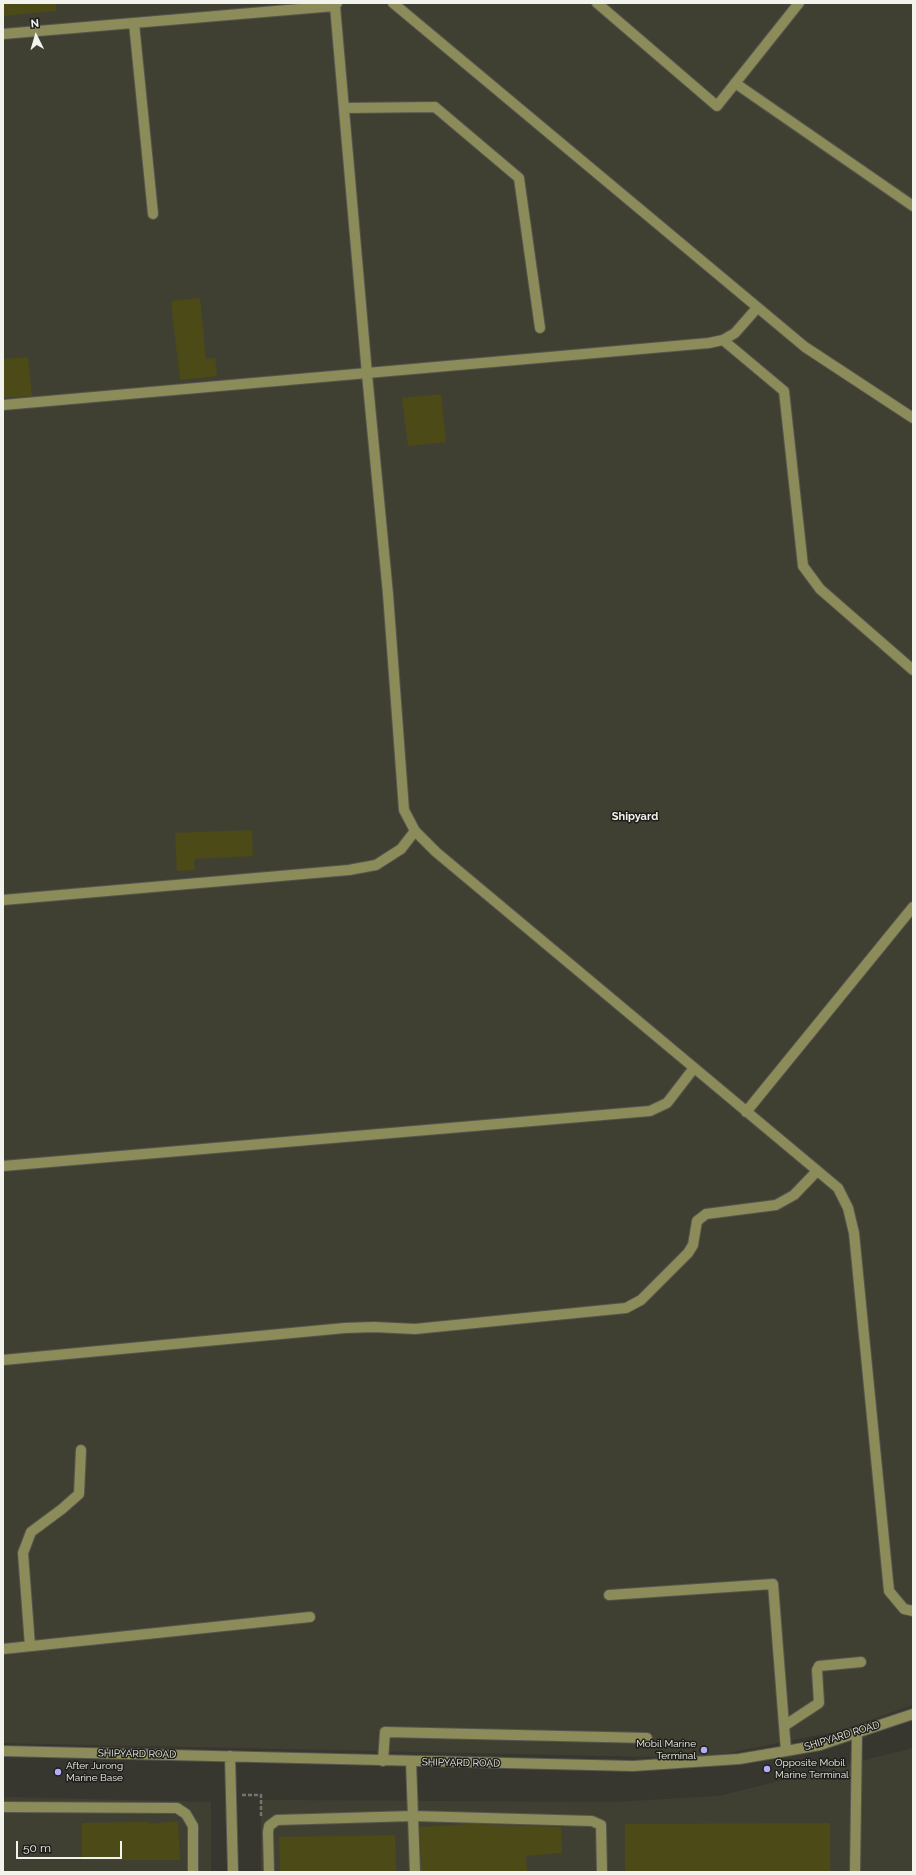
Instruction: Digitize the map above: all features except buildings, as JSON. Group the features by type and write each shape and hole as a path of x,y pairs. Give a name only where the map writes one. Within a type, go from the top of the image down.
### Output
{"street":[{"path":"394,3 805,347 913,418"},
{"path":"597,3 718,106 799,3"},
{"path":"3,34 336,4 366,374 388,594 404,810 415,831 436,852 838,1188 848,1208 854,1233 889,1591 904,1609 913,1610"},
{"path":"134,23 153,214"},
{"path":"736,83 913,206"},
{"path":"344,108 436,107 519,178 540,328"},
{"path":"3,405 709,343 723,340 735,333 757,308"},
{"path":"723,340 784,391 803,566 820,589 913,670"},
{"path":"3,900 349,870 376,865 401,849 415,831"},
{"path":"746,1112 913,907"},
{"path":"3,1166 650,1111 667,1103 694,1068"},
{"path":"3,1360 345,1328 374,1326 415,1329 626,1308 641,1300 688,1253 693,1245 697,1221 706,1214 776,1205 794,1196 817,1171"},
{"path":"30,1646 23,1553 31,1532 62,1509 79,1494 82,1450"},
{"path":"609,1595 774,1584 786,1751"},
{"path":"3,1649 310,1617"},
{"path":"784,1726 819,1703 817,1670 819,1666 861,1662"},
{"name":"SHIPYARD ROAD","path":"3,1751 633,1766 739,1759 820,1745 913,1714"},
{"path":"383,1761 385,1732 647,1738"},
{"path":"854,1872 857,1732"},
{"path":"230,1756 233,1872"},
{"path":"411,1761 415,1872"},
{"path":"3,1807 176,1808 186,1814 193,1826 193,1872"},
{"path":"269,1872 268,1832 269,1826 276,1820 413,1816 592,1821 601,1826 602,1872"}],"shaded area":[{"path":"3,3 913,3 913,1705 838,1731 703,1758 3,1743"},
{"path":"913,1748 913,1872 261,1872 261,1800 614,1802 719,1796"},
{"path":"3,1797 211,1802 211,1872 3,1872"}],"place":[{"name":"Mobil Marine Terminal","path":"704,1750"},
{"name":"Opposite Mobil Marine Terminal","path":"767,1769"},
{"name":"After Jurong Marine Base","path":"58,1772"}],"district":[{"name":"Shipyard","path":"635,817"}]}
